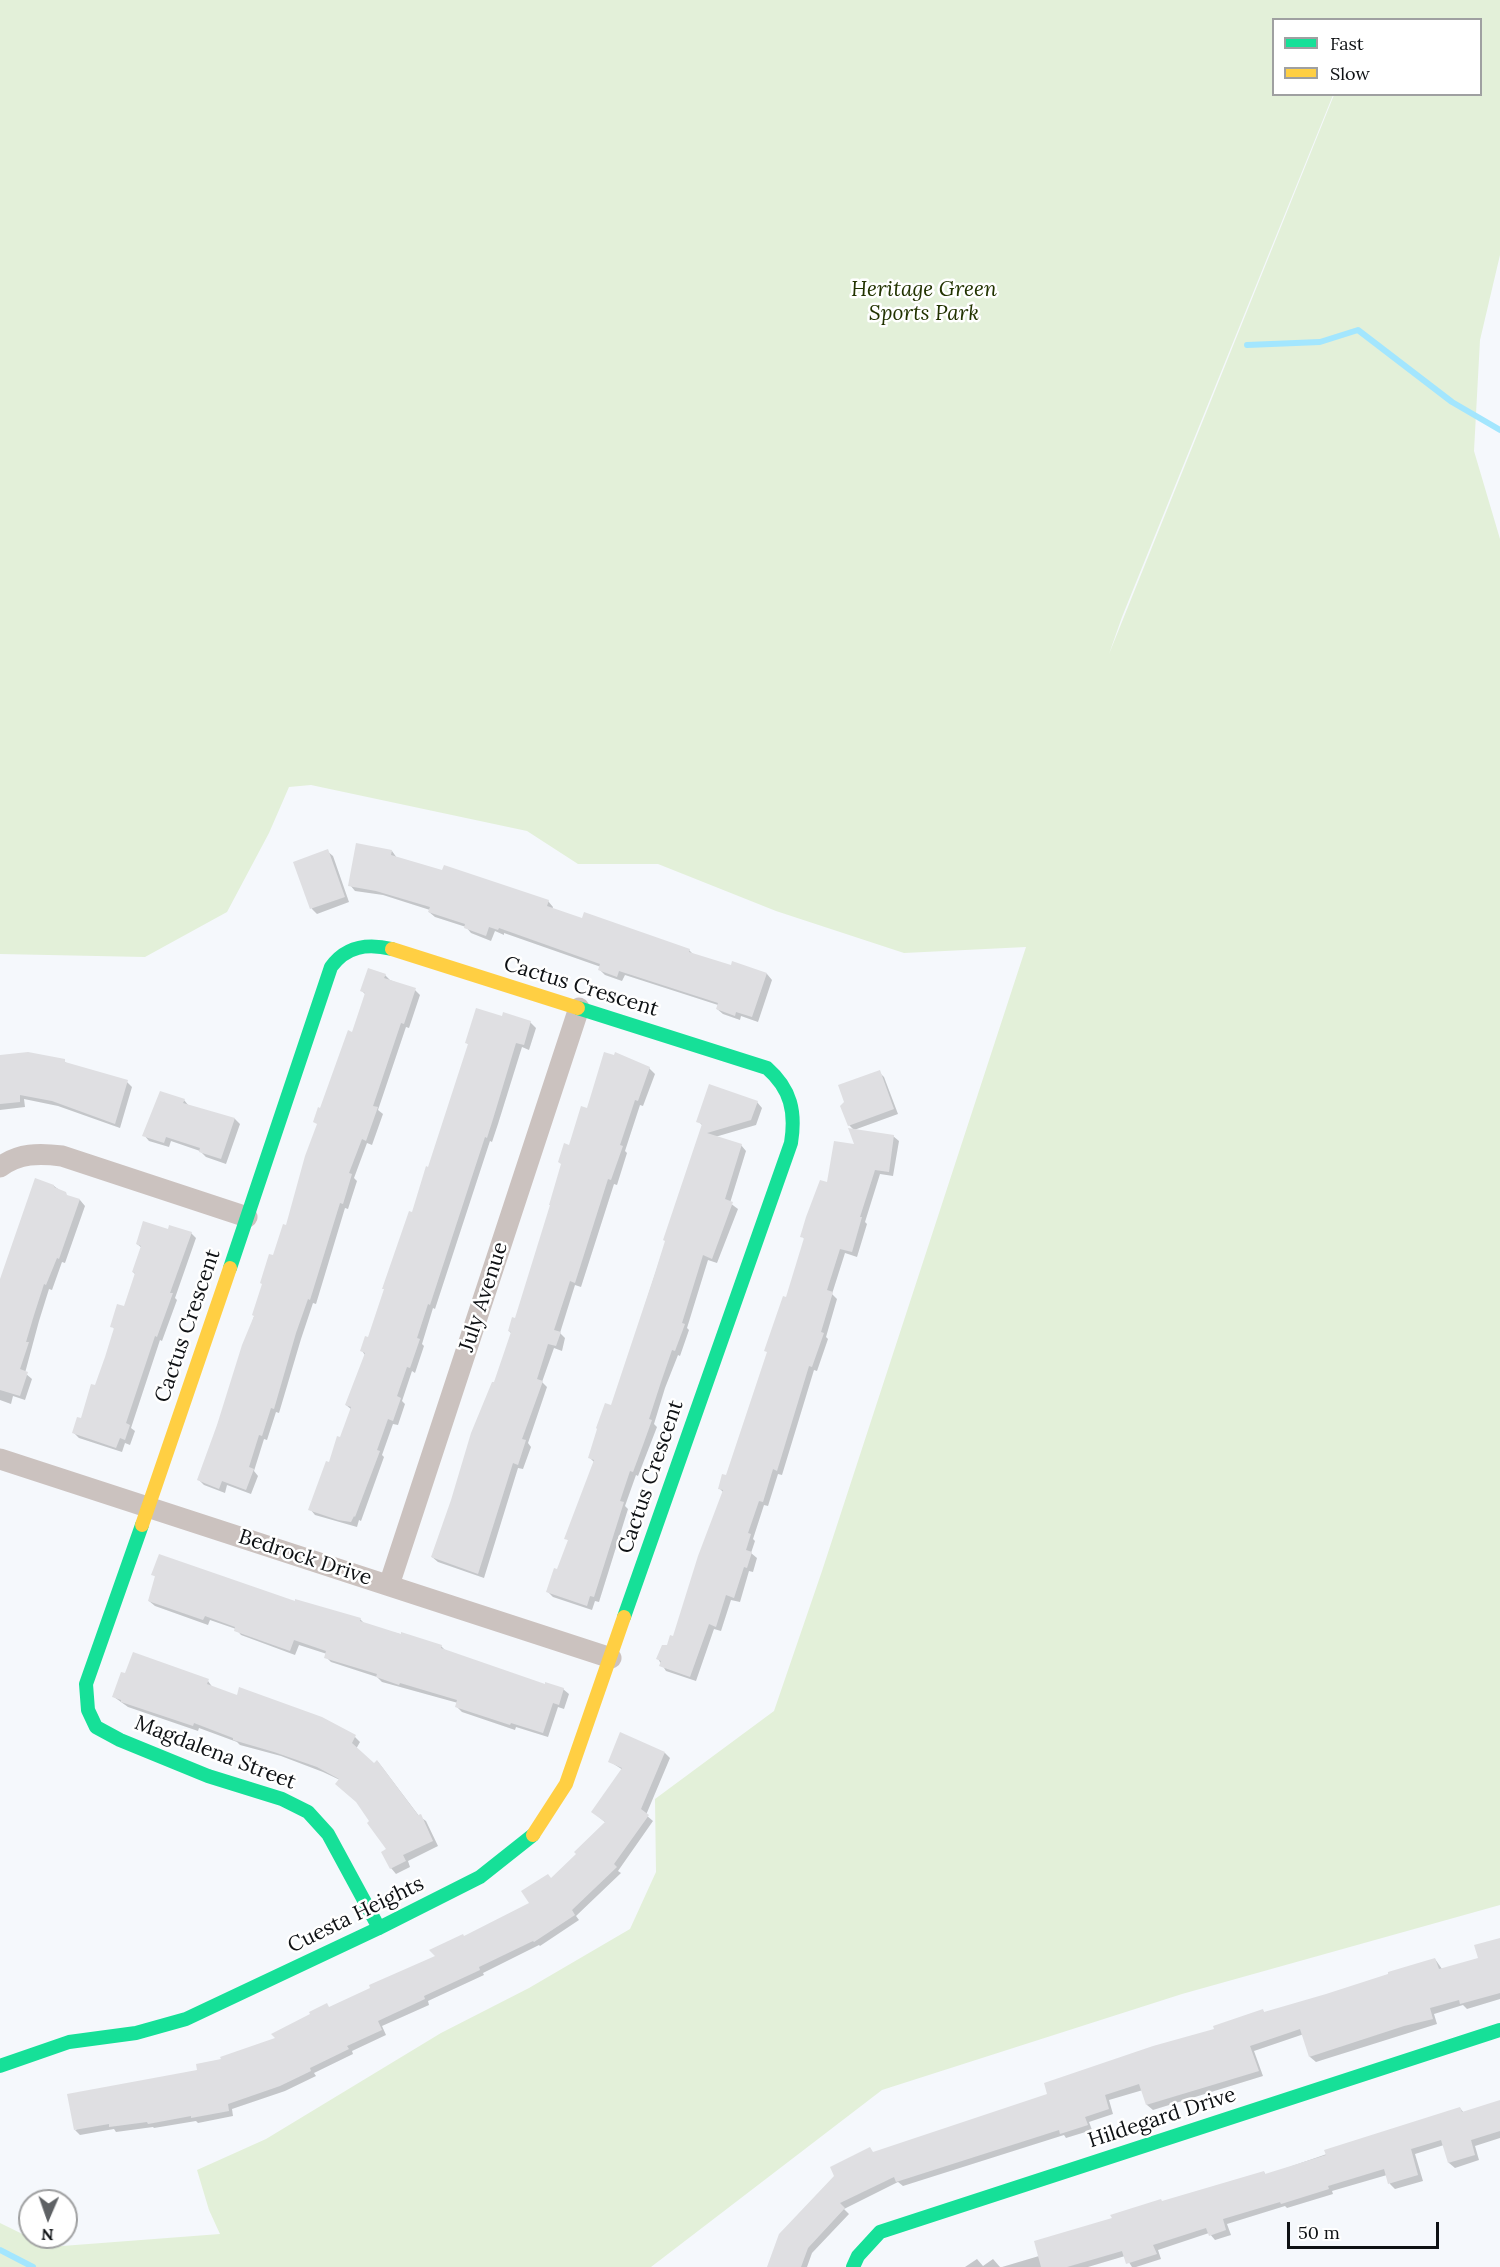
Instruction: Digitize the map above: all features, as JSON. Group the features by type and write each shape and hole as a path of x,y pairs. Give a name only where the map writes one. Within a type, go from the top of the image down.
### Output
{"street":[{"name":"Cactus Crescent","path":"149,1507 332,967 337,958 346,950 366,944 389,948 766,1068 786,1088 794,1110 791,1143 701,1395 611,1658"},
{"name":"July Avenue","path":"389,1585 579,1008"},
{"path":"0,1167 24,1155 62,1156 247,1217"},
{"name":"Bedrock Drive","path":"0,1459 611,1658"},
{"name":"Magdalena Street","path":"149,1507 86,1684 88,1710 96,1727 120,1740 208,1776 282,1799 308,1812 328,1834 379,1928"},
{"name":"Cuesta Heights","path":"0,2066 69,2042 136,2033 186,2019 480,1878 532,1836 566,1784 611,1658"},
{"name":"Hildegard Drive","path":"853,2267 858,2256 880,2232 1500,2030"}],"green space":[{"name":"Heritage Green Sports Park","path":"0,0 1500,0 1500,255 1480,340 1474,451 1500,539 1500,1905 1182,1994 882,2090 651,2267 0,2267 0,2223 18,2232 18,2249 78,2249 78,2245 220,2234 209,2210 197,2170 266,2139 441,2033 529,1988 630,1929 656,1872 655,1799 774,1711 1026,947 904,953 776,911 658,864 578,864 527,831 311,785 289,787 269,833 227,912 145,957 0,954","holes":["1272,18 1482,18 1482,96 1334,96 1109,654 1333,96 1272,96"]}],"building":[{"path":"356,843 392,850 391,855 442,870 444,865 549,900 547,906 582,918 584,912 690,949 689,952 731,965 732,961 767,973 752,1017 736,1012 735,1016 716,1009 718,1003 619,971 617,977 598,970 600,964 499,928 498,930 489,927 486,936 464,928 465,924 428,912 430,907 376,891 348,886"},
{"path":"328,849 345,897 310,909 293,862"},
{"path":"368,968 386,974 384,978 416,988 404,1024 401,1023 373,1106 378,1107 366,1141 362,1139 349,1173 352,1174 343,1204 340,1203 310,1300 308,1299 296,1333 274,1409 271,1408 262,1436 259,1435 249,1467 254,1469 246,1490 222,1481 219,1489 197,1480 242,1345 254,1316 252,1315 269,1254 273,1255 283,1224 286,1225 305,1156 317,1124 313,1122 318,1107 320,1108 348,1030 352,1032 365,993 360,991"},
{"path":"476,1008 502,1016 503,1012 531,1021 524,1045 516,1043 487,1138 485,1137 430,1305 428,1304 417,1338 420,1339 397,1396 401,1398 393,1421 388,1419 377,1450 380,1451 355,1517 351,1522 338,1520 308,1510 326,1461 329,1462 337,1436 340,1437 351,1407 345,1405 365,1353 360,1351 365,1336 368,1337 409,1211 412,1212 426,1166 428,1167 468,1044 465,1043"},
{"path":"28,1052 65,1059 65,1062 128,1080 115,1124 52,1101 20,1095 20,1102 0,1104 0,1055"},
{"path":"604,1052 614,1055 615,1052 650,1067 638,1101 635,1100 620,1145 623,1146 611,1180 608,1179 575,1283 570,1281 554,1330 561,1332 556,1346 548,1344 537,1379 543,1381 522,1439 526,1440 518,1465 513,1463 478,1574 431,1557 471,1433 492,1382 494,1382 511,1332 508,1331 512,1317 515,1318 550,1205 564,1143 569,1145 581,1106 587,1108"},
{"path":"880,1070 894,1109 848,1126 840,1106 844,1102 838,1085"},
{"path":"709,1084 758,1101 751,1120 707,1133 742,1144 725,1199 733,1202 712,1259 703,1255 682,1323 685,1324 675,1351 672,1350 649,1419 652,1420 620,1501 624,1502 594,1597 590,1596 587,1606 546,1592 554,1568 557,1569 568,1540 564,1539 594,1460 588,1458 596,1428 605,1403 611,1405 655,1273 665,1241 663,1240 702,1124 696,1122"},
{"path":"160,1091 185,1099 183,1103 235,1118 221,1159 199,1152 200,1148 166,1137 164,1143 142,1136"},
{"path":"848,1128 894,1135 889,1172 875,1170 852,1252 840,1249 827,1290 833,1292 821,1332 824,1333 812,1367 809,1366 777,1471 773,1469 763,1502 759,1501 748,1533 751,1534 746,1550 752,1552 747,1568 744,1567 734,1598 726,1595 716,1627 709,1624 690,1677 659,1666 661,1661 656,1659 662,1645 667,1645 670,1635 673,1636 698,1556 723,1490 718,1489 722,1474 726,1475 767,1352 764,1351 783,1296 786,1297 804,1238 800,1237 806,1217 820,1180 827,1182 834,1141 854,1144"},
{"path":"35,1178 54,1185 67,1195 80,1199 59,1259 57,1258 46,1285 44,1284 34,1315 26,1342 29,1342 20,1369 28,1372 20,1396 0,1390 0,1279"},
{"path":"143,1221 168,1229 169,1225 192,1232 170,1293 173,1293 157,1337 155,1336 126,1423 130,1425 125,1440 120,1438 116,1448 72,1433 77,1417 81,1418 91,1384 95,1385 105,1357 114,1328 110,1327 117,1304 124,1306 135,1273 132,1272 141,1246 136,1244"},
{"path":"159,1554 295,1601 295,1599 361,1618 360,1621 442,1645 441,1648 545,1684 545,1682 564,1688 559,1705 553,1703 543,1733 511,1723 510,1725 455,1707 457,1700 400,1683 399,1685 376,1677 377,1674 324,1658 326,1651 294,1640 290,1651 234,1631 235,1627 205,1616 203,1620 148,1601 155,1576 151,1575"},
{"path":"133,1652 209,1679 207,1684 237,1695 239,1687 322,1717 356,1735 352,1743 374,1763 377,1760 418,1815 421,1814 433,1841 403,1855 406,1861 390,1869 381,1852 386,1849 367,1823 369,1821 356,1802 335,1784 339,1779 317,1767 233,1740 233,1738 194,1723 193,1726 112,1697 121,1672 125,1673"},
{"path":"620,1732 665,1752 641,1809 649,1815 614,1864 617,1867 572,1910 575,1915 534,1942 479,1967 480,1970 378,2021 382,2030 347,2046 349,2049 310,2068 311,2071 280,2086 228,2104 229,2111 148,2124 147,2122 109,2127 109,2124 74,2130 67,2094 197,2070 196,2064 221,2059 220,2057 275,2038 271,2034 310,2014 309,2012 327,2003 329,2007 370,1988 369,1985 435,1956 429,1950 463,1934 464,1936 529,1903 521,1891 548,1874 551,1878 605,1822 591,1812 622,1768 608,1762"},
{"path":"1500,1938 1500,1993 1460,2004 1459,2000 1430,2008 1433,2019 1404,2026 1309,2057 1300,2029 1250,2046 1259,2071 1146,2105 1139,2084 1105,2095 1109,2109 1085,2117 1088,2125 1060,2134 1059,2130 896,2182 894,2177 840,2203 845,2208 808,2248 801,2267 767,2267 779,2234 834,2176 830,2167 870,2147 873,2152 1047,2094 1044,2083 1153,2046 1214,2029 1213,2026 1263,2009 1264,2012 1326,1994 1435,1958 1439,1969 1478,1958 1474,1945"},
{"path":"1500,2100 1500,2131 1471,2140 1475,2155 1448,2163 1441,2140 1411,2149 1418,2175 1388,2184 1384,2169 1328,2186 1329,2189 1223,2219 1226,2230 1209,2236 1206,2228 1153,2245 1157,2254 1126,2264 1122,2251 1067,2267 1041,2267 1034,2241 1112,2218 1110,2215 1161,2199 1162,2201 1264,2171 1265,2174 1326,2155 1324,2150 1460,2107 1462,2112"}],"waterway":[{"path":"1247,345 1320,342 1358,330 1452,402 1500,430"},
{"path":"0,2250 33,2267"}],"traffic: fast":[{"path":"230,1268 331,967 350,950 374,946 392,949"},
{"path":"578,1008 767,1068 782,1084 790,1102 793,1121 791,1143 624,1617"},
{"path":"142,1525 86,1684 88,1710 96,1727 120,1740 208,1776 282,1799 308,1812 328,1834 379,1928"},
{"path":"0,2066 69,2042 136,2033 186,2019 379,1928 480,1877 533,1835"},
{"path":"853,2267 858,2256 880,2232 1500,2030"}],"traffic: slow":[{"path":"392,949 578,1008"},
{"path":"142,1525 230,1268"},
{"path":"533,1835 566,1784 624,1617"}]}
